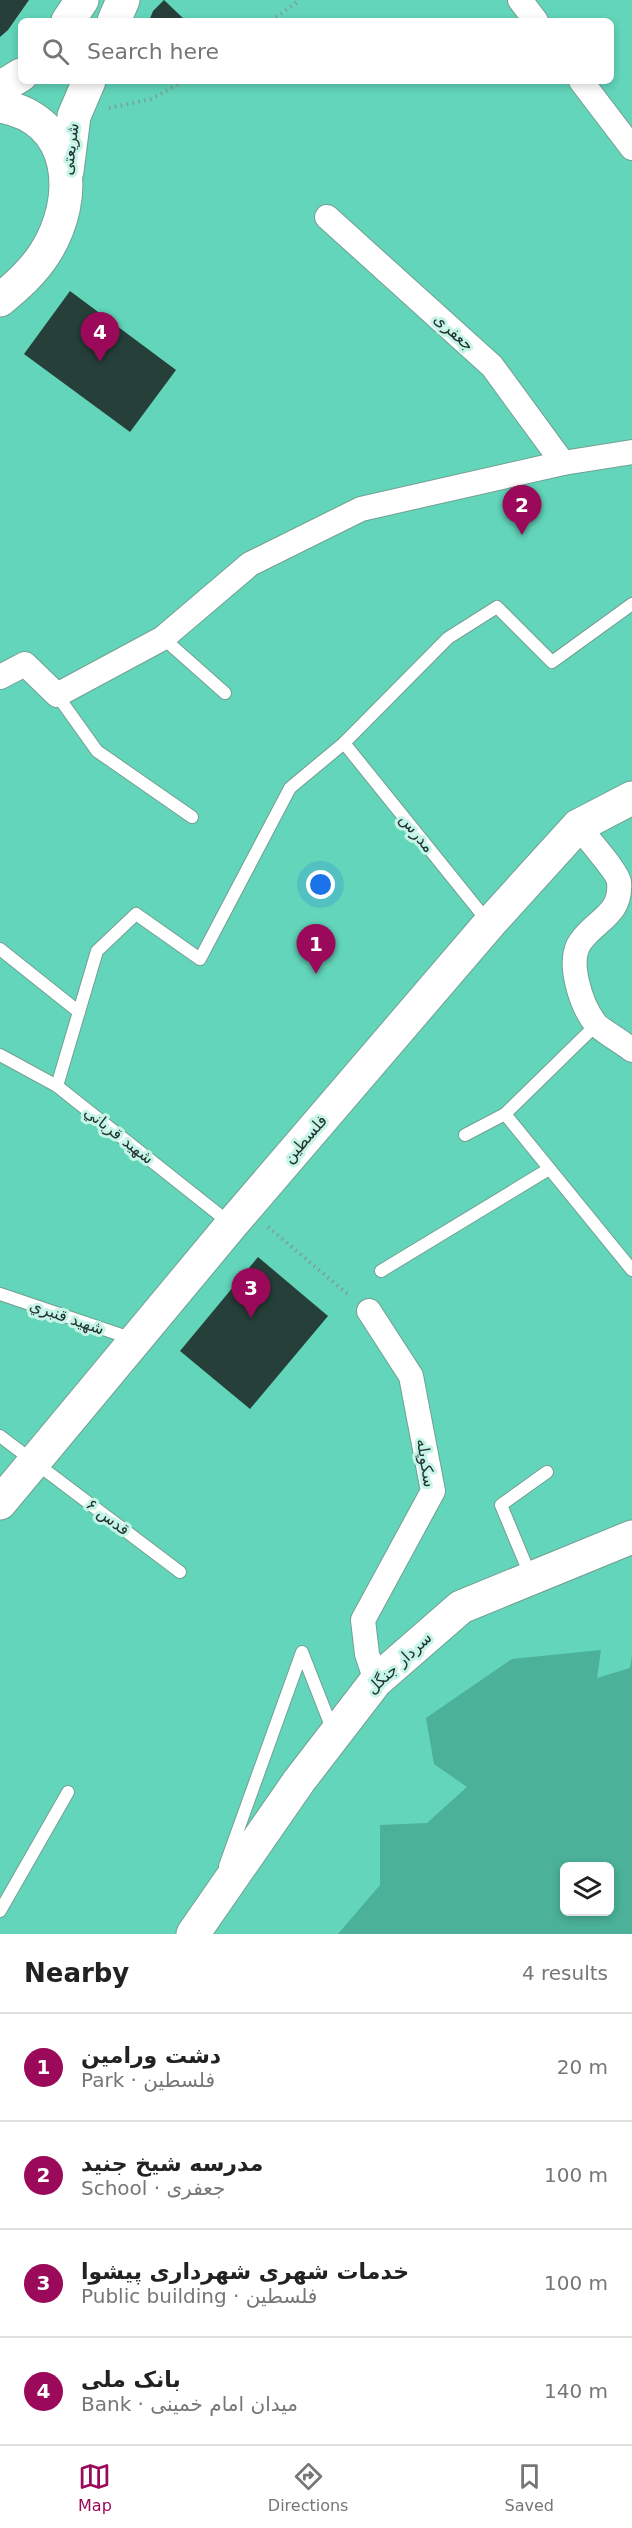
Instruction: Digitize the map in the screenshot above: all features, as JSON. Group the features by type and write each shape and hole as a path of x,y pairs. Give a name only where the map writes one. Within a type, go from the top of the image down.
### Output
{"main road":[{"path":"70,18 82,0"},
{"path":"115,18 123,0"},
{"path":"0,88 18,77"},
{"name":"شریعتی","path":"66,185 74,116 87,84"},
{"path":"0,106 29,114 48,130 62,153 66,185 61,220 45,253 23,281 0,300"},
{"name":"فلسطین","path":"0,1503 135,1340 247,1224 490,923 578,826 632,798"},
{"name":"سردار جنگل","path":"201,1923 334,1735 376,1681 461,1607 632,1537"}],"street":[{"path":"520,0 534,18"},
{"path":"583,84 632,148"},
{"name":"جعفری","path":"327,217 492,366 562,463"},
{"path":"0,677 25,664 57,695 163,638 250,564 362,509 562,463 632,452"},
{"path":"578,826 619,879 619,896 615,908 580,942 573,960 582,999 596,1025 632,1050"},
{"name":"سکوپله","path":"369,1311 411,1376 433,1491 363,1620 367,1654 376,1681"}],"lane":[{"path":"57,1086 97,951 136,914 200,959 290,788 344,743 448,638 497,607 552,662 632,604"},
{"path":"163,638 225,693"},
{"path":"57,695 97,751 192,817"},
{"name":"مدرس","path":"344,743 490,923"},
{"path":"0,949 79,1012"},
{"path":"465,1136 505,1114 596,1025"},
{"name":"شهيد قرباني","path":"0,1055 57,1086 247,1224"},
{"path":"505,1114 632,1270"},
{"path":"381,1271 549,1169"},
{"name":"شهيد قنبري","path":"0,1294 135,1340"},
{"name":"قدس ۶","path":"0,1436 180,1572"},
{"path":"531,1578 501,1505 547,1472"},
{"path":"201,1923 302,1652 334,1735"},
{"path":"0,1911 69,1792"}],"path":[{"path":"275,18 300,0"},
{"path":"74,116 151,99 178,84"},
{"path":"247,1224 369,1311"}],"green space":[{"path":"0,0 632,0 632,1934 0,1934"},
{"path":"601,1650 597,1678 630,1668 632,1655 632,1934 338,1934 380,1885 380,1825 427,1823 467,1787 434,1764 426,1718 512,1659"}],"building":[{"path":"0,0 29,0 8,30 0,37"},
{"path":"164,0 183,18 150,18 153,11"},
{"path":"70,291 176,370 130,432 24,354"},
{"path":"258,1257 328,1316 250,1409 180,1351"}],"place":[{"name":"بانک ملی","path":"100,362"},
{"name":"مدرسه شیخ جنید","path":"522,535"},
{"name":"دشت ورامین","path":"316,974"},
{"name":"خدمات شهری شهرداری پیشوا","path":"251,1318"}]}
